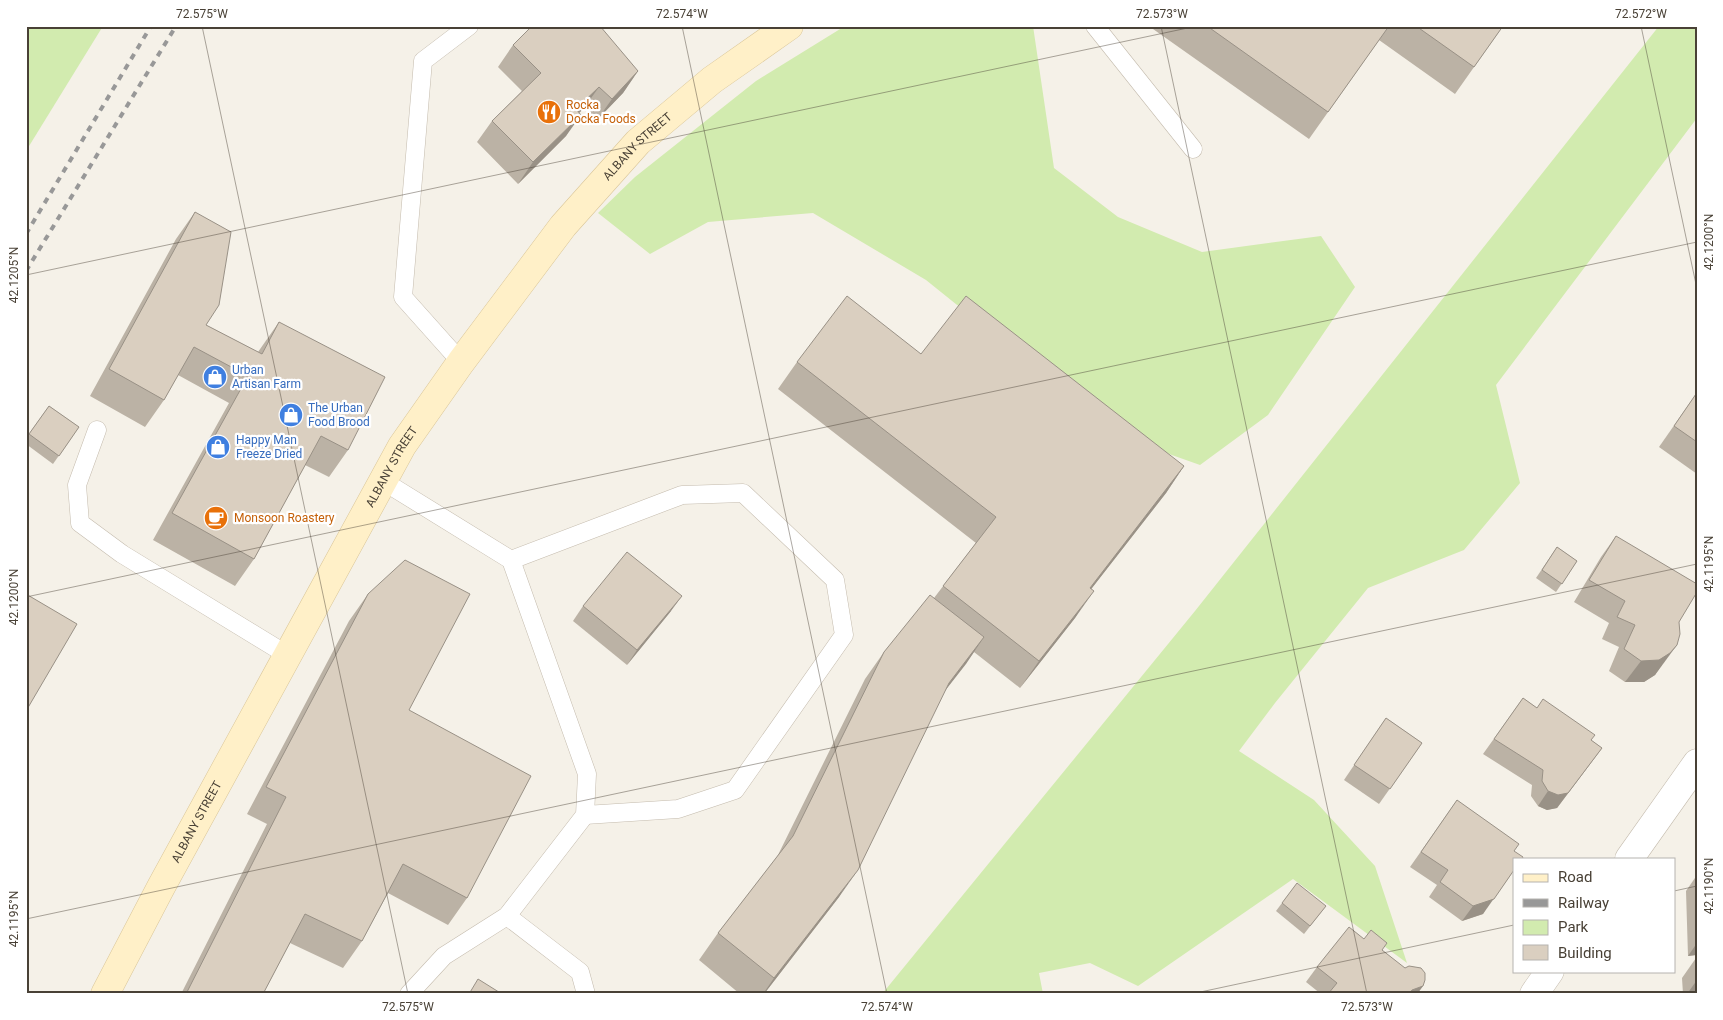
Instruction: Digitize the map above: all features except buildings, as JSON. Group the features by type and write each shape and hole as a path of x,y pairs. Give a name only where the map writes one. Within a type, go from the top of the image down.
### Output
{"main road":[{"name":"ALBANY STREET","path":"105,994 161,887 290,656 402,446 461,362 563,226 638,142 712,80 788,26"}],"street":[{"path":"1630,858 1697,763"},
{"path":"1534,994 1549,972"}],"lane":[{"path":"461,362 403,297 424,61 469,26"},
{"path":"1094,26 1193,149"},
{"path":"97,430 77,484 80,523 122,554 290,656"},
{"path":"383,481 511,560 587,774 585,815 507,916 444,956 409,994"},
{"path":"511,560 682,495 743,493 835,580 844,635 735,790 678,809 585,815"},
{"path":"507,916 580,972 586,994"}],"green space":[{"path":"26,26 103,26 26,151"},
{"path":"845,26 1033,26 1054,168 1118,217 1202,252 1321,236 1355,287 1268,415 1200,465 1121,437 926,280 813,213 708,222 650,254 598,213 635,177 756,81"},
{"path":"1659,26 1697,26 1697,118 1496,385 1520,483 1464,550 1368,588 1275,703 1239,751 1314,800 1375,866 1407,963 1293,879 1138,986 1090,963 1039,973 1043,994 882,994 1195,611"}],"railway":[{"path":"26,234 151,26"},
{"path":"26,271 176,26"}],"place":[{"name":"Rocka Docka Foods","path":"549,112"},
{"name":"Urban Artisan Farm","path":"215,377"},
{"name":"The Urban Food Brood","path":"291,415"},
{"name":"Happy Man Freeze Dried","path":"218,447"},
{"name":"Monsoon Roastery","path":"216,518"}]}
